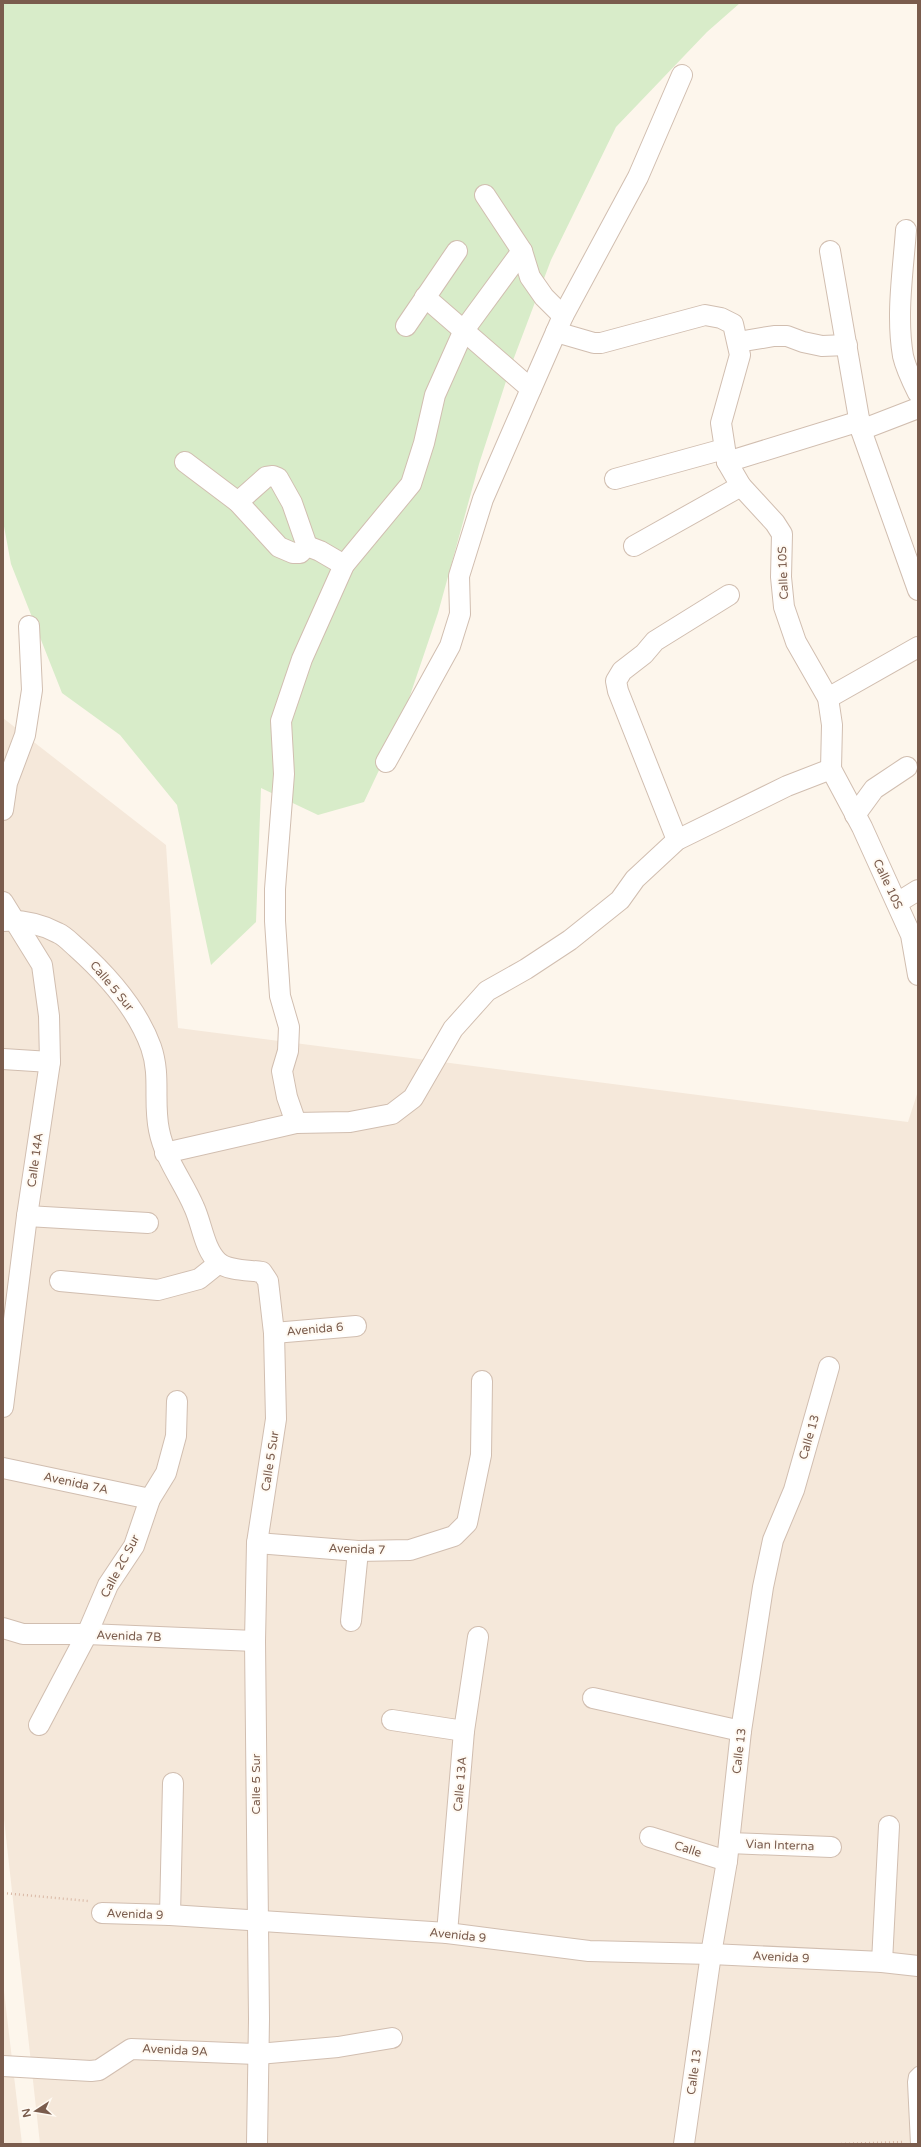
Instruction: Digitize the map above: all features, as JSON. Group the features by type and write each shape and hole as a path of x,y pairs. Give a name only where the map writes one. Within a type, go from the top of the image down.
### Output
{"street":[{"path":"386,762 450,646 460,614 459,576 483,499 530,389 559,324 638,177 682,75"},
{"path":"485,195 522,251 530,277 544,297 559,324"},
{"path":"906,230 909,299 903,356 908,372 918,393"},
{"path":"406,326 457,251"},
{"path":"296,1123 287,1097 282,1071 288,1051 289,1027 280,996 275,921 274,889 284,774 282,721 302,659 344,565 411,484 424,443 435,395 464,330 522,251"},
{"path":"830,251 861,426 918,590"},
{"path":"425,297 530,389"},
{"name":"Calle 10S","path":"559,324 594,343 601,343 705,315 721,318 733,324 740,355 721,423 725,455 741,486 775,523 782,534 781,578 784,607 796,642 828,698 832,725 832,769 911,935 918,975"},
{"path":"738,342 774,336 787,336 822,346 847,345"},
{"path":"615,479 861,426 918,408"},
{"path":"185,462 238,502 279,547 293,553 300,553 307,546"},
{"path":"238,502 266,477 273,476 278,478 292,503 307,546 320,551 344,565"},
{"path":"634,546 741,486"},
{"path":"677,840 618,691 616,681 622,671 644,654 655,641 729,595"},
{"path":"3,810 7,783 25,735 32,690 29,626"},
{"path":"828,698 918,647"},
{"path":"855,815 874,789 907,767"},
{"path":"165,1153 296,1123 350,1122 392,1114 413,1098 453,1029 487,991 526,969 570,940 620,900 635,879 677,840 787,786 832,769"},
{"path":"897,903 918,890"},
{"path":"3,902 8,921"},
{"name":"Calle 14A","path":"3,1407 27,1216 50,1062 49,1016 42,965 8,921"},
{"name":"Calle 5 Sur","path":"8,921 38,924 60,933 96,965 131,1007 151,1046 158,1074 156,1104 158,1124 165,1153 194,1206 211,1252 219,1263 230,1268 262,1272 266,1276 274,1333 276,1419 257,1543 255,1641 258,2054 257,2144"},
{"path":"3,1059 50,1062"},
{"path":"27,1216 148,1223"},
{"path":"60,1281 158,1290 199,1279 219,1263"},
{"name":"Avenida 6","path":"274,1333 356,1326"},
{"name":"Calle 13","path":"684,2144 711,1954 728,1852 741,1731 763,1587 773,1540 794,1490 830,1367"},
{"name":"Avenida 7","path":"257,1543 358,1551 410,1550 454,1536 466,1524 481,1455 482,1381"},
{"name":"Calle 2C Sur","path":"39,1725 87,1634 108,1585 134,1546 150,1499 166,1473 176,1436 176,1401"},
{"name":"Avenida 7A","path":"3,1468 150,1499"},
{"path":"351,1621 358,1551"},
{"name":"Avenida 7B","path":"3,1628 23,1634 87,1634 255,1641"},
{"name":"Calle 13A","path":"448,1933 464,1731 478,1636"},
{"path":"593,1698 741,1731"},
{"path":"392,1720 464,1731"},
{"path":"170,1915 173,1783"},
{"path":"882,1962 888,1826"},
{"name":"Calle","path":"650,1837 728,1852"},
{"name":"Vian Interna","path":"728,1852 831,1847"},
{"name":"Avenida 9","path":"102,1913 170,1915 257,1922 448,1933 589,1951 711,1954 882,1962 918,1966"},
{"name":"Avenida 9A","path":"3,2066 91,2071 99,2070 131,2049 137,2048 258,2054 338,2047 392,2038"}],"lane":[{"path":"916,2143 913,2082 914,2076 918,2072"}],"path":[{"name":"Avenida 9","path":"3,1893 88,1901 102,1913"},
{"path":"841,2144 916,2143"}],"shaded area":[{"path":"3,718 166,845 178,1028 908,1122 918,1091 918,2144 40,2144 3,1810"},
{"path":"3,1983 22,2144 3,2144"}],"green space":[{"path":"3,3 740,3 707,32 616,127 551,260 512,363 479,464 438,613 399,728 364,802 318,815 261,788 256,922 211,965 177,805 120,735 62,693 11,564 3,521"}]}
